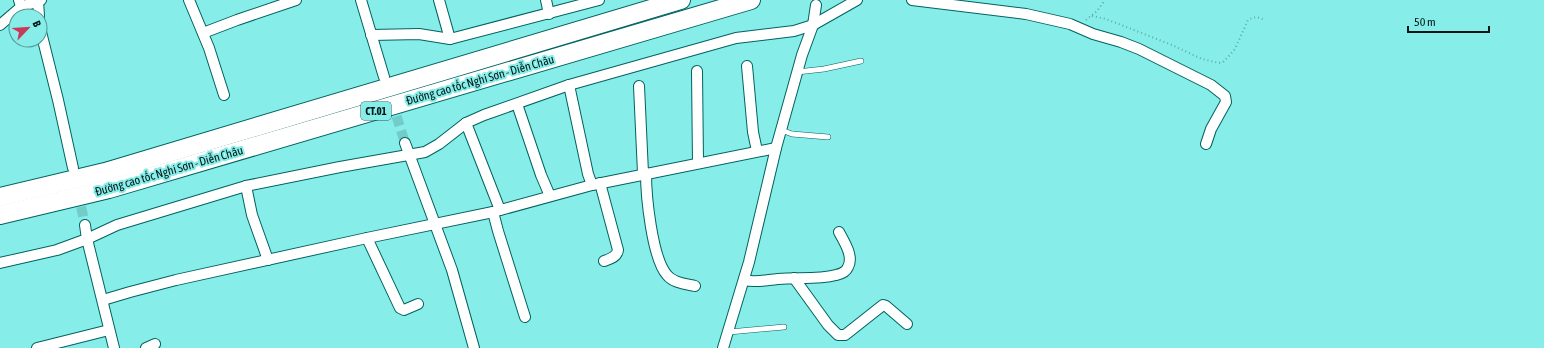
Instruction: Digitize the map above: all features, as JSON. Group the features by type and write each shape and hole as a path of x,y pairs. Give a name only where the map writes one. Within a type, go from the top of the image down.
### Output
{"highway":[{"name":"Đường cao tốc Nghi Sơn - Diễn Châu","path":"0,197 105,172 681,0"},
{"name":"Đường cao tốc Nghi Sơn - Diễn Châu","path":"0,215 109,189 751,0"}],"street":[{"path":"0,25 20,4 39,0"},
{"path":"189,0 203,33 224,95"},
{"path":"203,33 296,0"},
{"path":"361,0 384,77"},
{"path":"439,0 450,39"},
{"path":"546,0 549,14"},
{"path":"371,35 419,34 450,39 599,0"},
{"path":"0,263 57,250 87,239 117,225 246,186 425,152 439,144 466,123 484,115 569,85 736,38 794,32 813,25 857,0"},
{"path":"912,0 1026,14 1074,26 1093,34 1139,49 1211,85 1220,90 1226,96 1226,102 1211,129 1206,144"},
{"path":"723,348 744,280 764,204 776,148 797,72 813,25 816,5"},
{"path":"45,48 73,168"},
{"path":"747,66 753,132 757,151"},
{"path":"698,71 698,163"},
{"path":"569,85 588,174 596,184 618,250 618,253 615,256 604,261"},
{"path":"639,86 644,173 655,246 662,268 667,275 671,279 680,283 695,286"},
{"path":"517,104 541,175 550,196"},
{"path":"466,123 496,211 498,231 526,317"},
{"path":"405,143 459,292 474,348"},
{"path":"103,300 176,280 496,211 596,184 644,173 776,148"},
{"path":"246,186 252,215 268,260"},
{"path":"86,225 87,239 114,348"},
{"path":"744,280 752,282 835,275 846,270 849,266 850,255 839,232"},
{"path":"367,238 400,308 404,310 418,304"},
{"path":"794,278 828,325 838,335 845,335 883,305 906,324"},
{"path":"37,348 109,330"}],"lane":[{"path":"797,72 824,69 861,62"},
{"path":"781,130 792,134 828,137"},
{"path":"729,332 784,327"}],"path":[{"path":"1074,26 1092,16 1105,0"},
{"path":"1092,16 1106,19 1172,45 1202,59 1219,63 1223,62 1235,49 1248,20 1253,17 1265,20"}],"tunnel":[{"path":"392,102 405,143"},
{"path":"78,192 85,225"}]}
